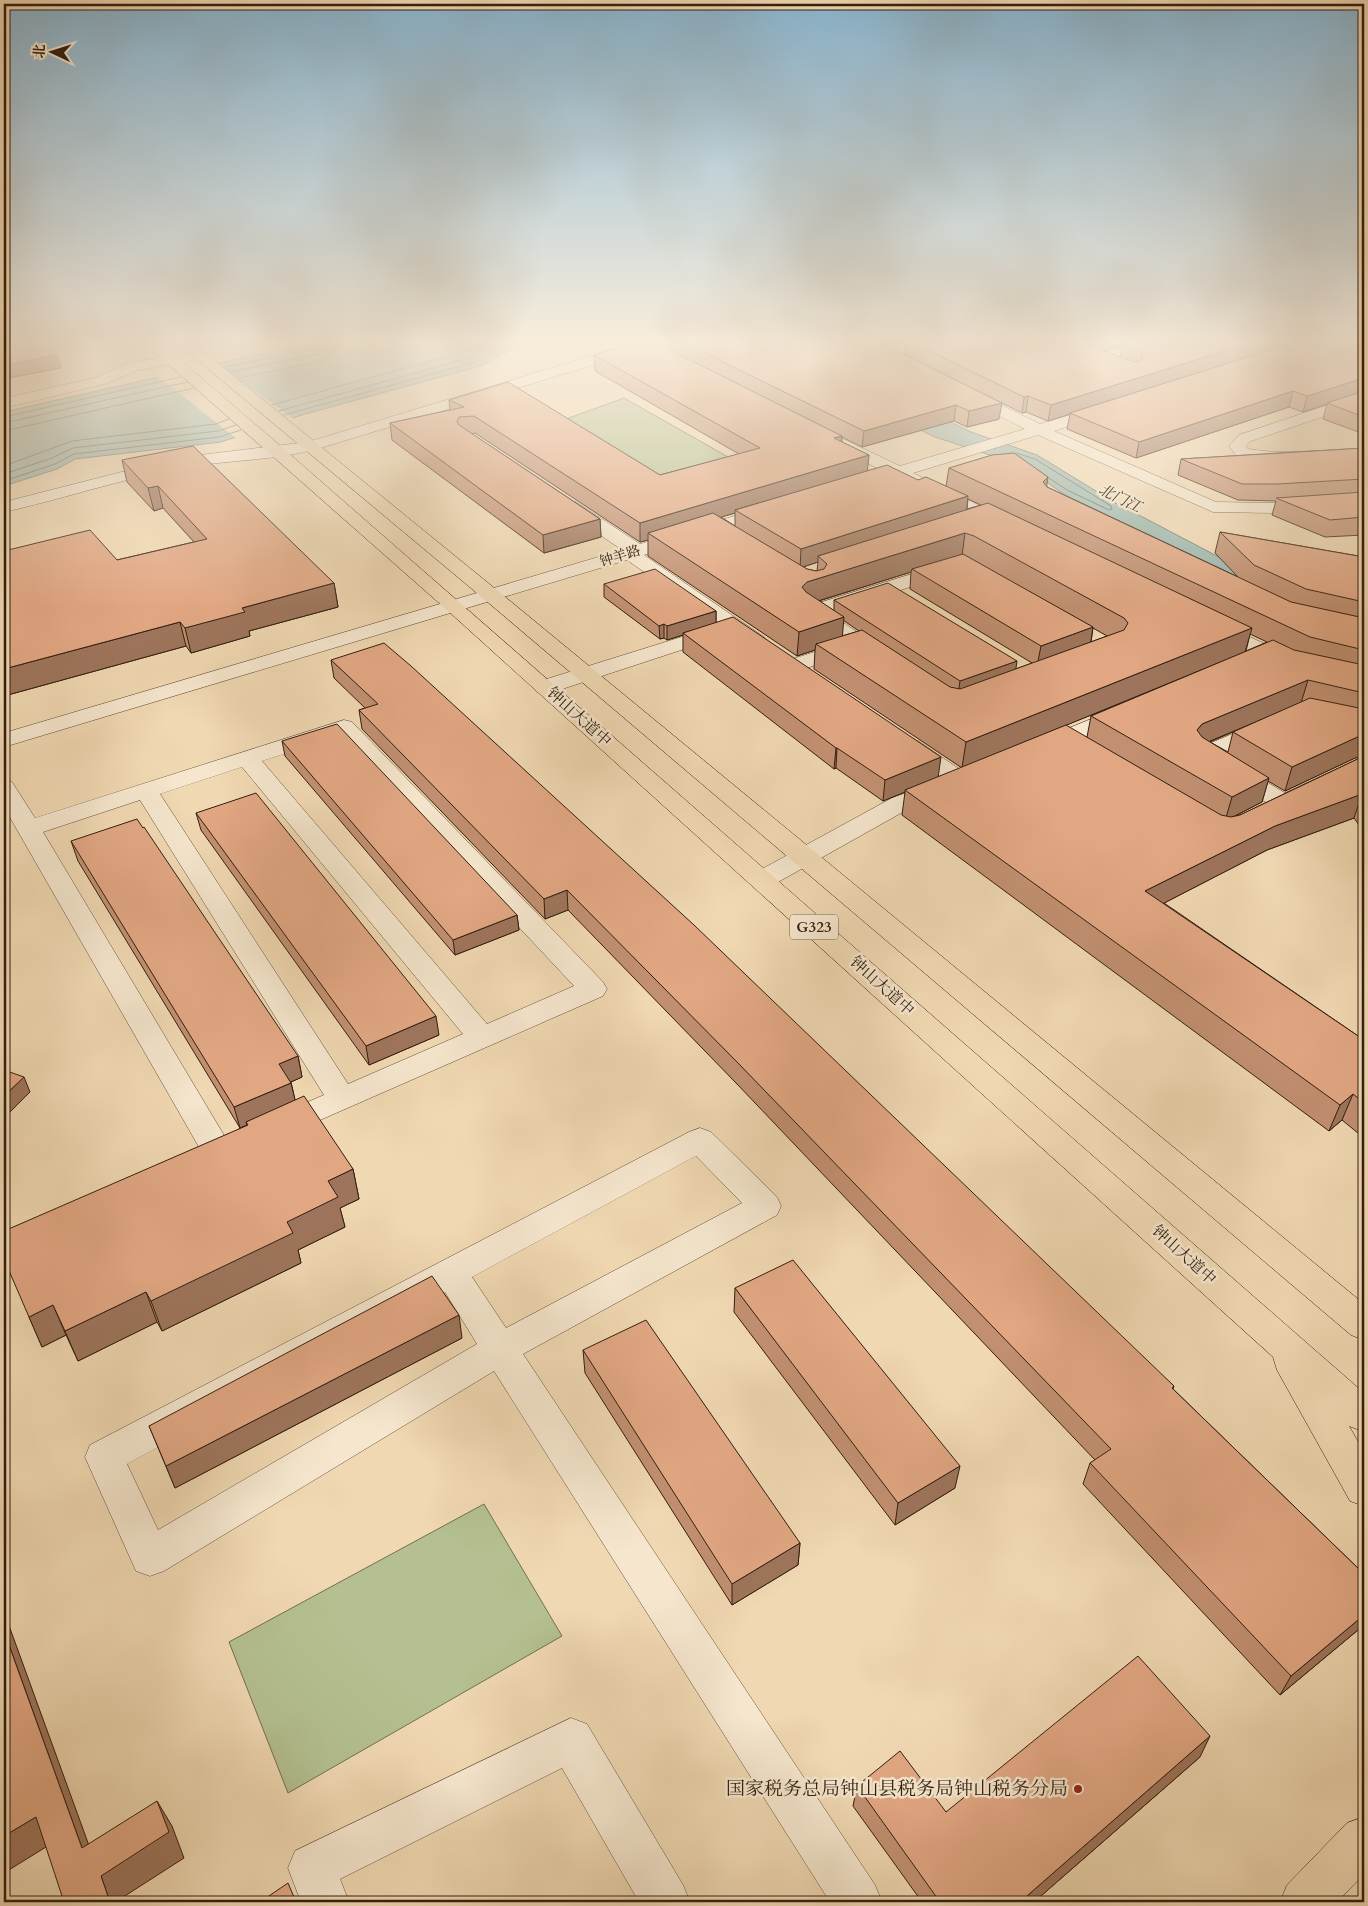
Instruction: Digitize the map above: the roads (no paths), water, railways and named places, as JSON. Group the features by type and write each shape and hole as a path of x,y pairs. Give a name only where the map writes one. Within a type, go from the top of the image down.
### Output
{"main road":[{"name":"G323","path":"270,430 492,595 1364,1325"},
{"name":"G323","path":"274,430 287,442"},
{"name":"钟山大道中","path":"287,442 454,606 1364,1416"},
{"path":"1321,1289 1364,1303"},
{"path":"1278,1339 1364,1488"},
{"path":"1304,1902 1364,1840"}],"street":[{"path":"4,507 129,473 209,459 334,430"},
{"path":"849,487 956,453 1014,439 1039,430 1213,507 1273,508 1364,502"},
{"path":"1269,430 1245,438 1237,446 1243,453 1273,457 1364,455"},
{"path":"818,433 1022,533"},
{"path":"956,453 984,466"},
{"path":"557,497 813,680"},
{"name":"钟羊路","path":"4,740 792,504"},
{"path":"958,525 987,516"},
{"path":"715,527 740,542"},
{"path":"782,658 870,649 814,612 963,564"},
{"path":"888,588 913,602"},
{"path":"819,590 841,603"},
{"path":"1197,618 1276,650 1296,666 1364,682"},
{"path":"545,687 736,626"},
{"path":"1240,663 1276,650"},
{"path":"1021,755 1143,704"},
{"path":"1284,719 1205,754 1284,803"},
{"path":"6,793 29,828 218,1153 593,989 344,727 29,828"},
{"path":"762,880 806,858 901,804 969,776 895,736"},
{"path":"1064,738 1089,753"},
{"path":"247,758 482,1038"},
{"path":"1258,816 1284,803 1354,777 1364,765"},
{"path":"146,791 342,1099"},
{"path":"700,1140 765,1206 499,1349 150,1557 104,1457 450,1272 700,1140"},
{"path":"450,1272 858,1902"},
{"path":"325,1902 312,1868 571,1740 660,1900"}],"water":[{"path":"4,430 257,430 221,442 75,459 57,469 4,486"},
{"path":"920,430 967,430 1037,455 1114,502 1274,586 1269,592 1065,495 1035,474 1014,463 935,437"}],"place":[{"name":"国家税务总局钟山县税务局钟山税务分局","path":"1078,1789"}],"water label":[{"name":"北门江","path":"1120,498"}]}
